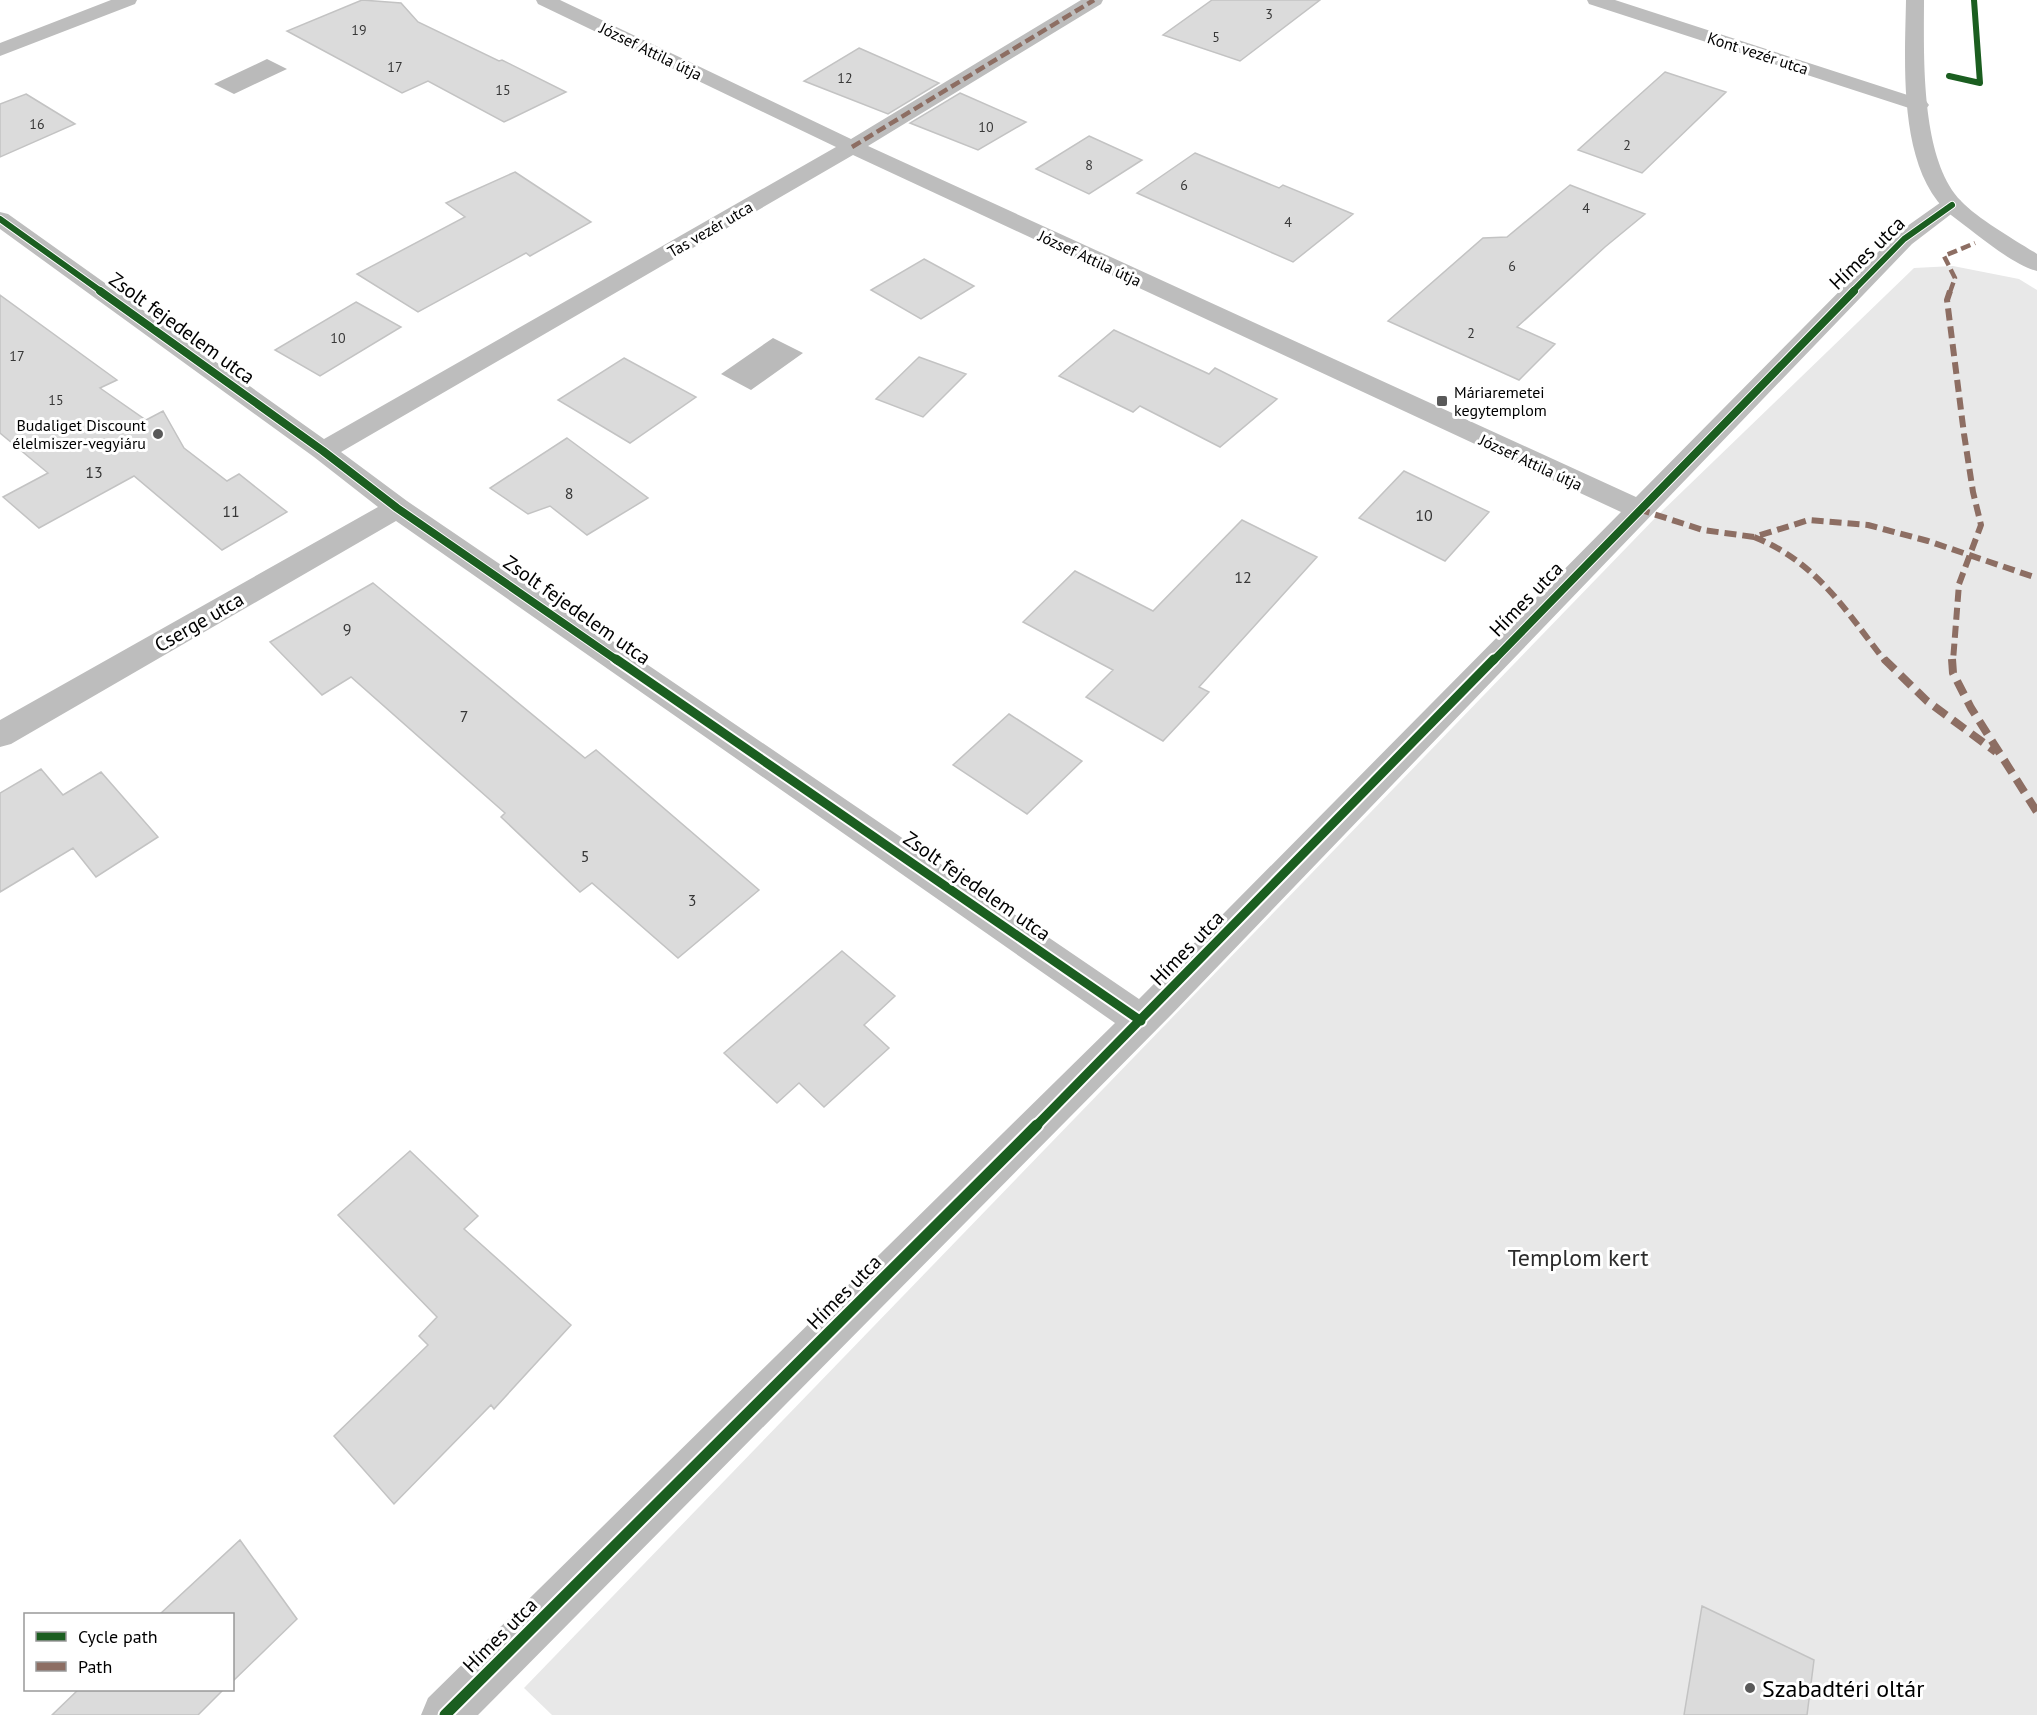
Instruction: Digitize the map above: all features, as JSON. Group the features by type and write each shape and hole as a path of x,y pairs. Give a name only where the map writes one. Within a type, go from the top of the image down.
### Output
{"street":[{"path":"0,50 128,0"},
{"name":"József Attila útja","path":"545,0 852,147 1638,509"},
{"name":"Tas vezér utca","path":"323,452 852,147 1094,0"},
{"name":"Kont vezér utca","path":"1596,0 1919,105"},
{"path":"1915,0 1915,70 1919,105 1933,175 1952,205 1992,235 2037,264"},
{"name":"Hímes utca","path":"445,1715 1141,1021 1904,238 1952,205"},
{"name":"Zsolt fejedelem utca","path":"0,220 323,452 397,508 1141,1021"},
{"name":"Cserge utca","path":"0,735 397,508"}],"green space":[{"name":"Templom kert","path":"1953,266 2019,279 2037,290 2037,1715 552,1715 524,1688 1658,515 1914,268"}],"shaded area":[{"path":"267,59 287,69 234,94 214,84"},
{"path":"773,338 803,353 751,390 721,374"}],"building":[{"path":"362,0 401,3 418,22 566,92 504,122 428,81 402,93 287,31"},
{"path":"1212,0 1320,0 1240,61 1163,35"},
{"path":"859,48 939,83 888,114 804,81"},
{"path":"1665,72 1726,92 1642,173 1578,150"},
{"path":"960,93 1026,122 978,150 910,123"},
{"path":"26,94 75,124 0,157 0,104"},
{"path":"1089,136 1142,160 1089,194 1036,169"},
{"path":"1195,153 1279,188 1283,185 1353,214 1293,262 1137,193"},
{"path":"515,172 591,222 530,256 526,253 418,312 357,274 465,217 446,203"},
{"path":"1570,185 1645,214 1517,327 1555,344 1519,380 1388,321 1483,238 1507,237"},
{"path":"924,259 974,286 921,319 871,290"},
{"path":"0,295 117,380 100,388 146,420 163,411 184,448 227,481 239,474 287,512 222,550 134,476 39,528 3,497 48,473 0,433"},
{"path":"356,302 401,327 320,376 275,350"},
{"path":"1114,330 1209,374 1215,368 1277,399 1220,447 1140,406 1133,412 1059,376"},
{"path":"919,357 966,374 923,417 876,399"},
{"path":"624,358 696,397 630,443 558,400"},
{"path":"567,438 648,498 587,535 550,506 528,514 490,488"},
{"path":"1404,471 1489,512 1445,561 1359,518"},
{"path":"1242,520 1317,557 1199,687 1209,692 1163,741 1086,697 1113,670 1023,622 1075,571 1153,611"},
{"path":"373,583 585,758 596,750 759,890 678,958 592,883 580,892 501,817 505,813 351,677 322,695 270,642"},
{"path":"1009,714 1082,761 1027,814 953,765"},
{"path":"41,769 63,795 101,772 158,837 96,877 73,848 0,892 0,793"},
{"path":"842,951 895,996 864,1025 889,1048 824,1107 799,1083 777,1103 724,1053"},
{"path":"410,1151 478,1216 464,1229 571,1325 494,1409 491,1405 394,1504 334,1436 428,1345 419,1336 437,1317 338,1215"},
{"path":"240,1540 297,1619 234,1680 234,1613 161,1613"},
{"name":"Szabadtéri oltár","path":"1702,1606 1814,1660 1807,1715 1684,1715"},
{"path":"77,1691 222,1691 198,1715 52,1715"}],"marked path":[{"path":"852,147 1094,0"},
{"path":"1975,243 1944,256 1955,278 1947,300 1964,434 1973,492 1981,525 1959,584 1952,648 1953,673 1971,708 2037,812"},
{"path":"1638,509 1703,530 1754,537 1809,520 1868,525 1928,541 2037,578"},
{"path":"1754,537 1783,550 1814,574 1841,603 1901,678 1940,712 1996,752"}],"cycle path":[{"path":"1949,76 1980,83 1974,0"},
{"path":"445,1715 1159,1003 1904,239 1952,205"},
{"path":"0,219 323,451 397,508 1141,1021"}],"place":[{"name":"Máriaremetei kegytemplom","path":"1442,401"},
{"name":"Budaliget Discount élelmiszer-vegyiáru","path":"158,434"},
{"name":"Szabadtéri oltár","path":"1750,1688"}]}
